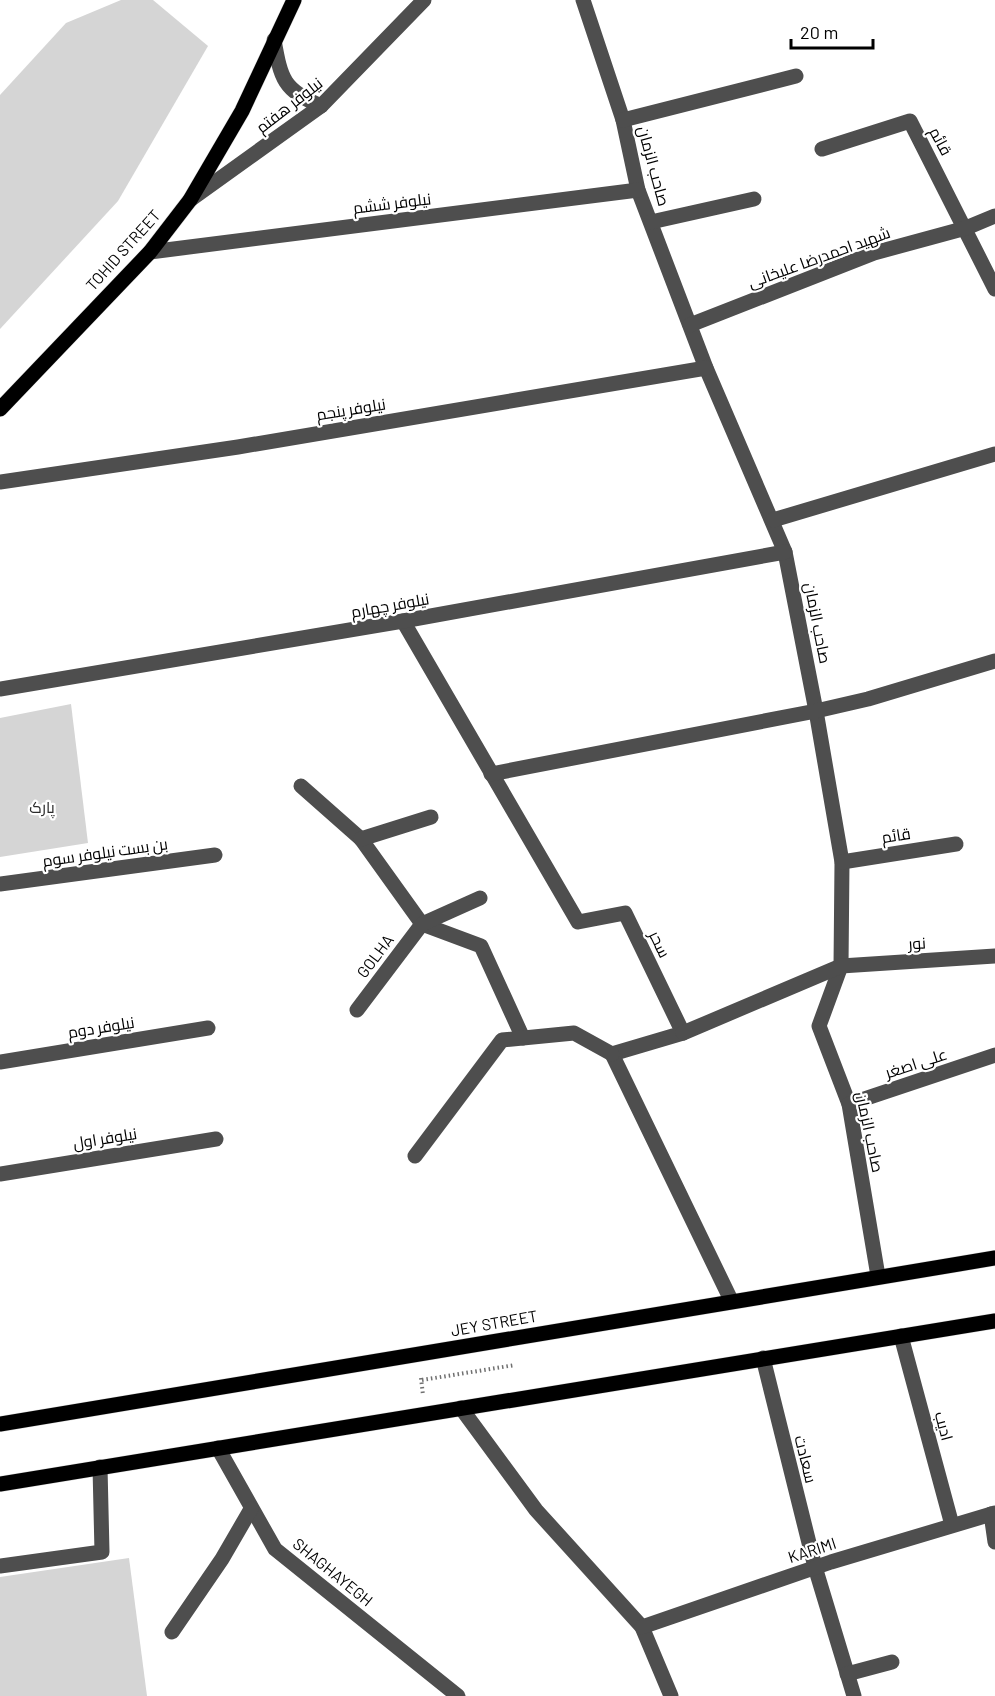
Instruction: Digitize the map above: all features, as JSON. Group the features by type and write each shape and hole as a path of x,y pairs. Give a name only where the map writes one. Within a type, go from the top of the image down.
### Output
{"main road":[{"name":"TOHID STREET","path":"0,409 150,252 190,200 242,111 294,0"},
{"name":"JEY STREET","path":"0,1424 731,1300 995,1258"},
{"path":"0,1484 995,1320"}],"street":[{"name":"نیلوفر هفتم","path":"190,200 321,106 424,0"},
{"name":"صاحب الزمان","path":"583,0 623,120 638,190 706,368 773,519 785,552 842,862 841,966 819,1026 849,1104 878,1276"},
{"path":"274,40 285,84 297,95 321,106"},
{"path":"623,120 796,76"},
{"name":"قائم","path":"822,149 910,121 966,228"},
{"name":"نیلوفر ششم","path":"150,252 638,190"},
{"path":"651,222 754,199"},
{"name":"شهید احمدرضا علیخانی","path":"690,325 874,253 966,228 995,216"},
{"path":"966,228 995,289"},
{"name":"نیلوفر پنجم","path":"0,482 238,447 706,368"},
{"path":"773,519 995,454"},
{"name":"نیلوفر چهارم","path":"0,689 403,621 785,552"},
{"name":"سحر","path":"403,621 578,922 625,913 683,1033"},
{"path":"491,774 816,711 868,699 995,661"},
{"path":"301,786 361,839 422,924 481,946 523,1038"},
{"path":"361,839 431,817"},
{"name":"قائم","path":"842,862 956,844"},
{"name":"بن بست نیلوفر سوم","path":"0,884 215,855"},
{"path":"422,924 480,898"},
{"name":"GOLHA","path":"357,1010 422,924"},
{"name":"نور","path":"683,1033 841,966 995,956"},
{"name":"نیلوفر دوم","path":"0,1062 208,1028"},
{"path":"415,1156 502,1040 574,1033 612,1054 731,1300"},
{"path":"612,1054 683,1033"},
{"name":"علی اصغر","path":"849,1104 995,1055"},
{"name":"نیلوفر اول","path":"0,1174 216,1138"},
{"name":"ادیب","path":"901,1336 952,1525"},
{"name":"سعادت","path":"763,1358 815,1567 854,1696"},
{"path":"461,1408 536,1510 642,1627 669,1695"},
{"name":"SHAGHAYEGH","path":"218,1448 275,1549 458,1696"},
{"path":"0,1566 102,1552 100,1467"},
{"path":"172,1632 222,1559 251,1509"},
{"path":"993,1514 995,1542"},
{"name":"KARIMI","path":"642,1627 815,1567 993,1514"},
{"path":"847,1674 892,1662"}],"path":[{"path":"418,1354 426,1414"},
{"path":"422,1380 515,1365"}],"green space":[{"path":"121,0 153,0 208,46 118,201 0,329 0,95 66,23"},
{"name":"پارک","path":"71,704 88,843 0,857 0,718"},
{"path":"129,1558 147,1696 0,1696 0,1577"}]}
